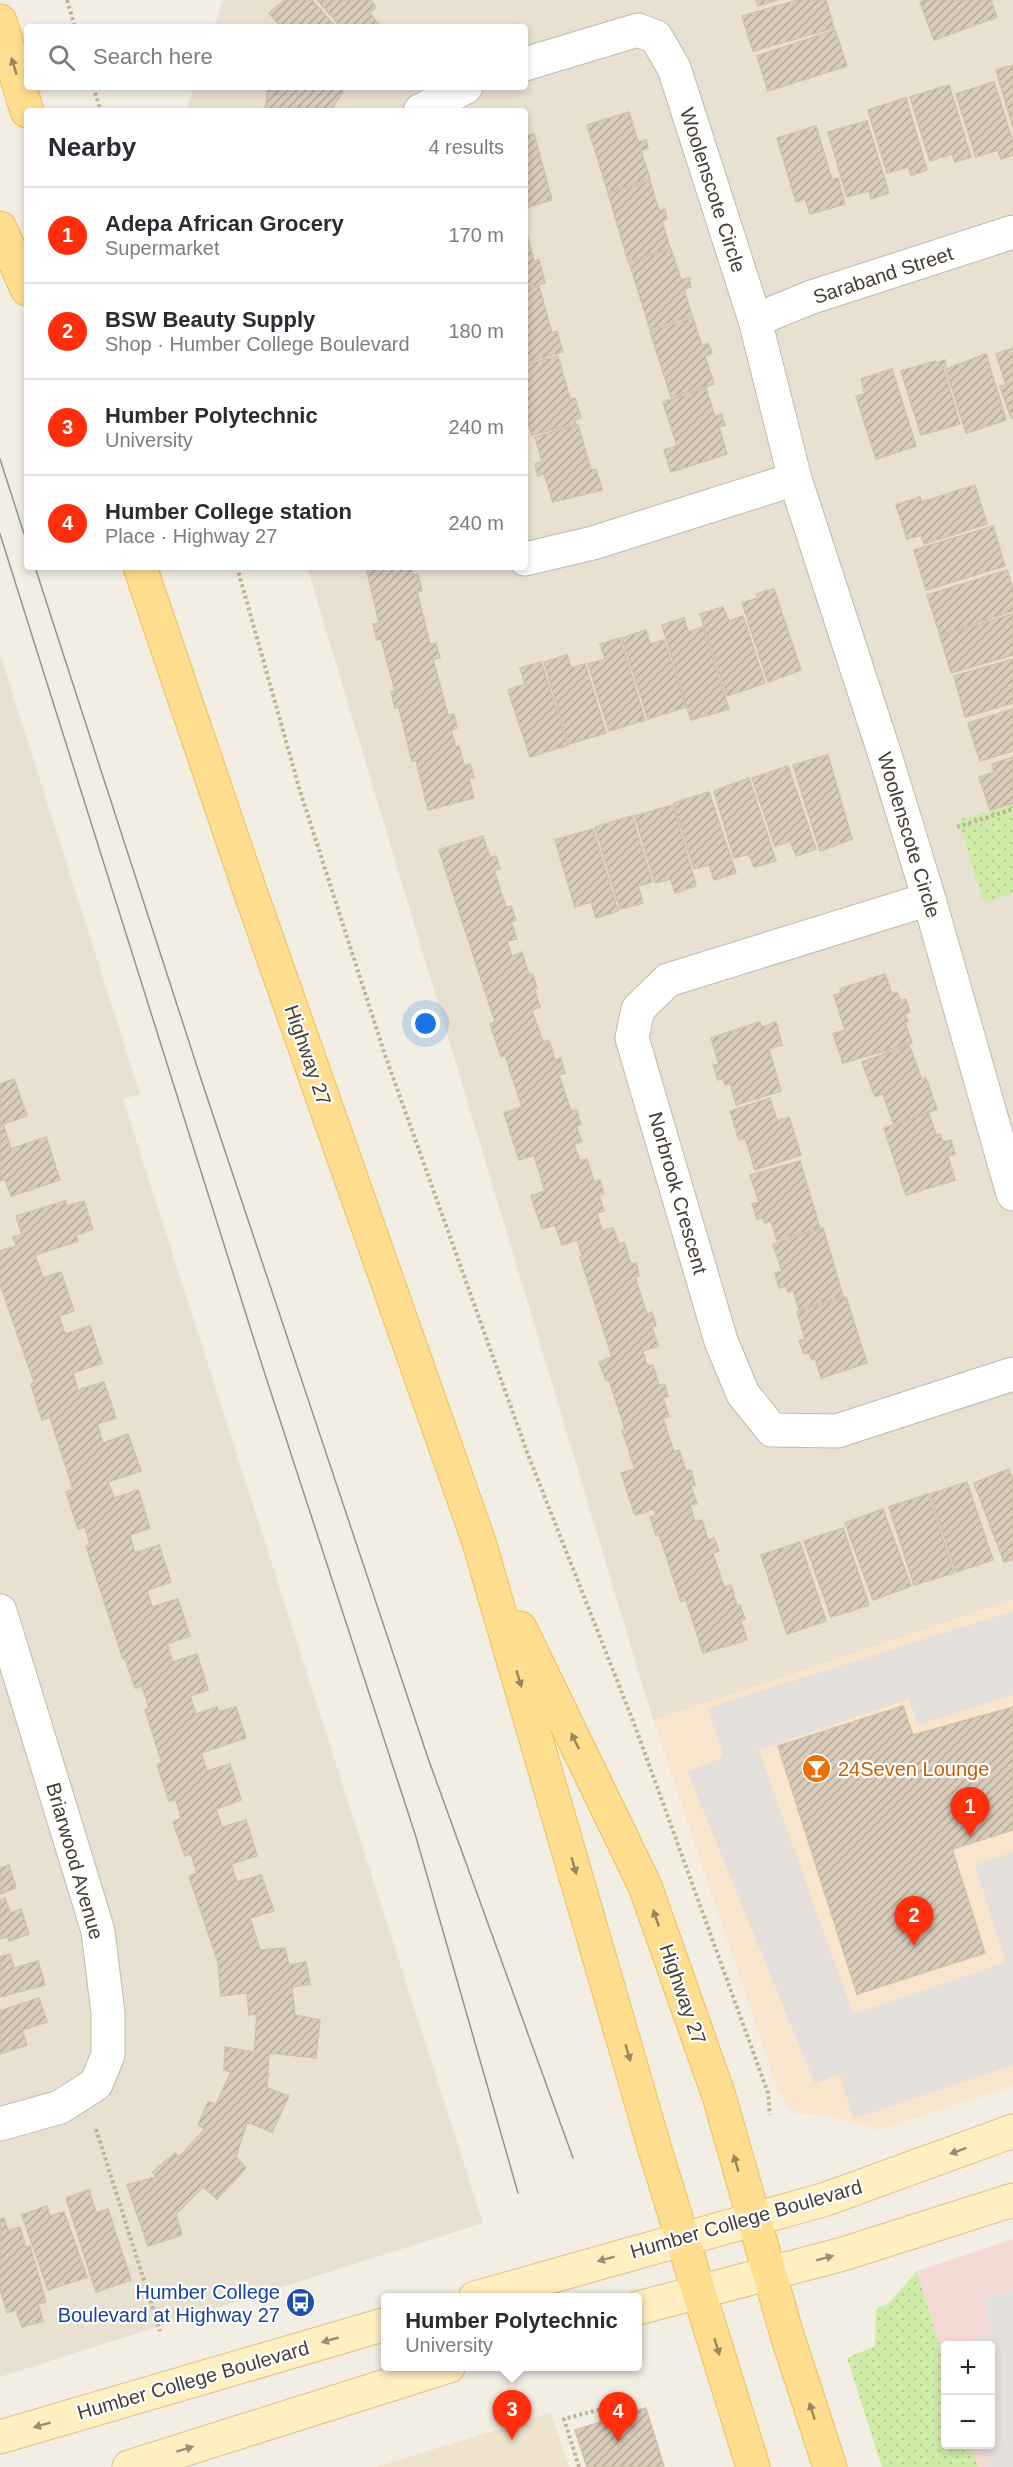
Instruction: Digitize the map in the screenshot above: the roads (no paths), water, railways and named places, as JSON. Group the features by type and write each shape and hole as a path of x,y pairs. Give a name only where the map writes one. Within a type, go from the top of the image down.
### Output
{"main road":[{"path":"0,21 26,108"},
{"path":"0,228 24,282"},
{"name":"Highway 27","path":"141,570 250,891 479,1542 683,2238 753,2467"},
{"name":"Highway 27","path":"479,1542 645,1886 719,2096 769,2273 830,2467"}],"street":[{"name":"Woolenscote Circle","path":"528,63 638,30 657,37 674,68 755,320 795,479 886,758 929,899 1013,1194"},
{"path":"426,108 460,90"},
{"name":"Saraband Street","path":"755,320 812,297 1013,232"},
{"path":"528,558 593,543 795,479"},
{"name":"Norbrook Crescent","path":"929,899 668,980 638,1009 632,1038 721,1341 743,1394 772,1430 837,1431 1013,1374"},
{"name":"Briarwood Avenue","path":"0,1611 98,1931 108,2024 108,2055 96,2084 60,2107 0,2124"},
{"name":"Humber College Boulevard","path":"492,2293 826,2199 1013,2131"},
{"path":"642,2307 843,2254 1013,2200"},
{"name":"Humber College Boulevard","path":"0,2437 381,2325"},
{"path":"129,2467 435,2371"}],"tram line":[{"path":"0,459 24,534"},
{"path":"0,534 262,1365 416,1837 518,2193"},
{"path":"36,570 203,1085 429,1761 573,2158"}],"place":[{"name":"24Seven Lounge","path":"817,1769"},
{"name":"Adepa African Grocery","path":"970,1837"},
{"name":"BSW Beauty Supply","path":"914,1946"},
{"name":"Humber College Boulevard at Highway 27","path":"301,2303"},
{"name":"Humber Polytechnic","path":"512,2440"},
{"name":"Humber College station","path":"618,2442"}]}
